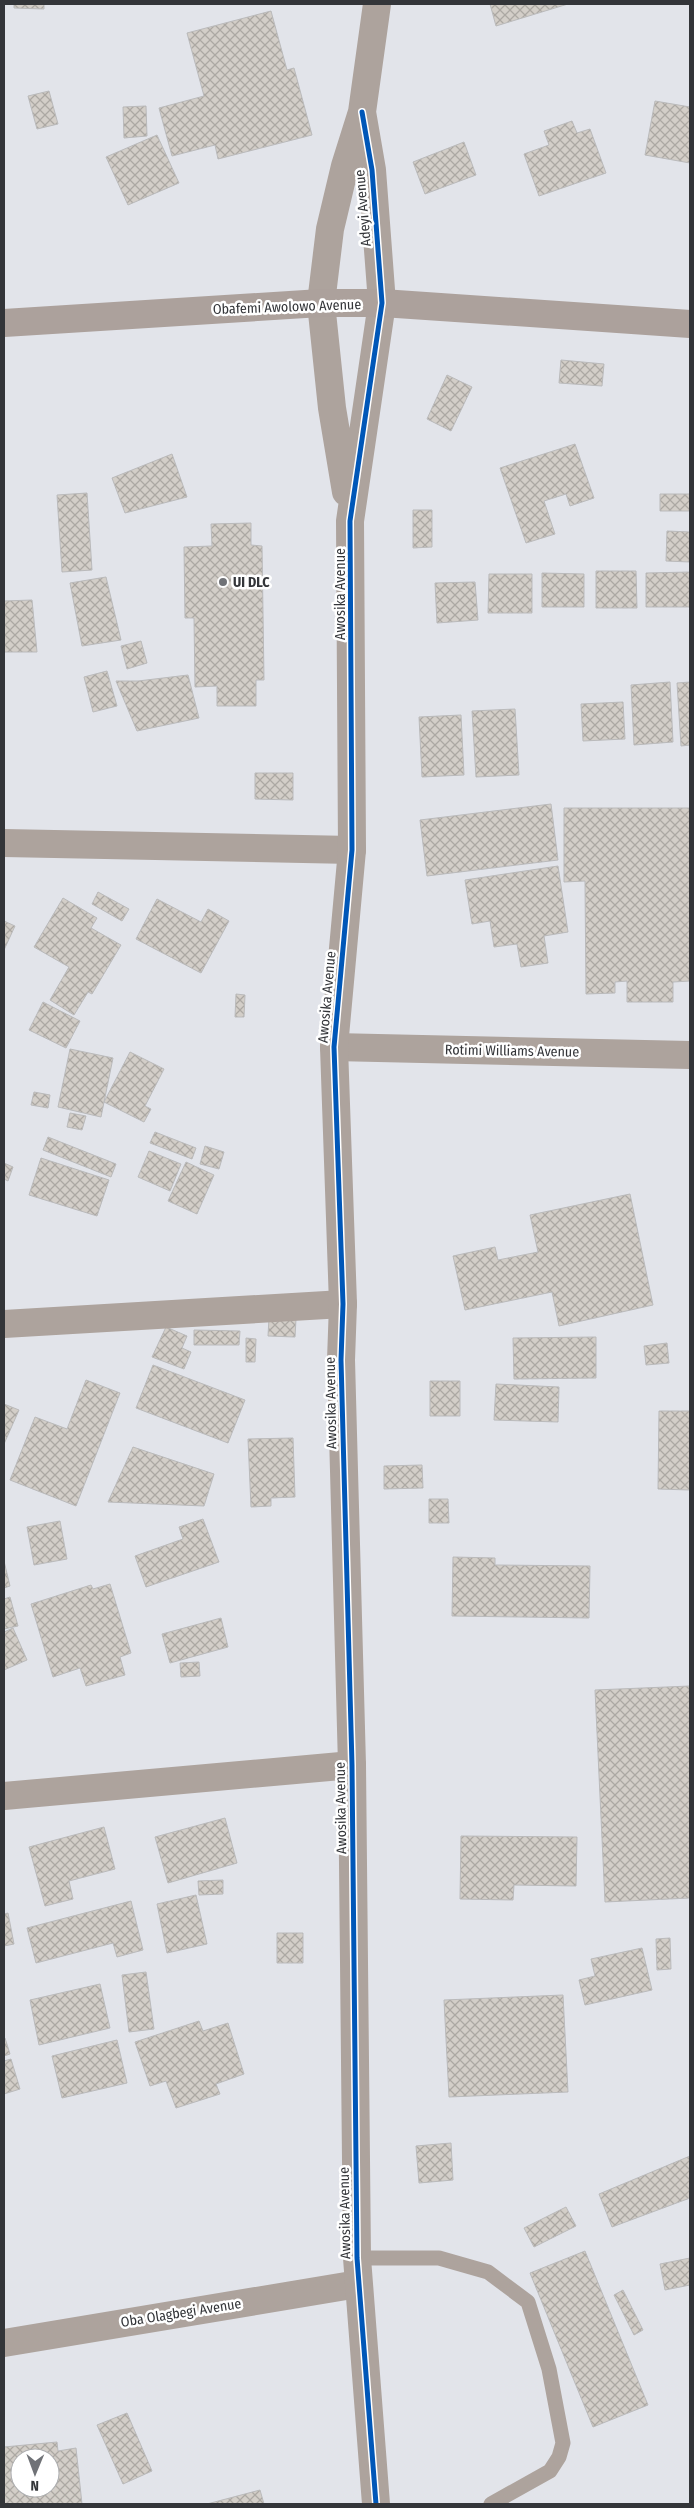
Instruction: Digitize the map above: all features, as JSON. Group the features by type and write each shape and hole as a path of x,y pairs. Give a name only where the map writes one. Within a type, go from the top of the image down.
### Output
{"main road":[{"name":"Obafemi Awolowo Avenue","path":"4,323 321,303 382,303 690,324"}],"street":[{"name":"Adeyi Avenue","path":"321,303 330,229 345,166 362,112 378,4"},
{"name":"Adeyi Avenue","path":"362,112 372,170 382,303"},
{"name":"Awosika Avenue","path":"321,303 332,408 350,521"},
{"name":"Awosika Avenue","path":"376,2504 357,2271 352,1765 341,1370 343,1304 334,1047 352,850 350,521 382,303"},
{"path":"4,843 352,850"},
{"name":"Rotimi Williams Avenue","path":"334,1047 690,1055"},
{"path":"4,1324 343,1304"},
{"path":"4,1796 352,1765"},
{"name":"Oba Olagbegi Avenue","path":"4,2343 357,2271"}],"lane":[{"path":"357,2271 439,2258 488,2272 528,2302 549,2369 563,2444 559,2458 550,2471 492,2504"}],"building":[{"path":"14,4 44,4 44,9 14,8"},
{"path":"490,4 568,4 496,26"},
{"path":"271,11 287,70 294,68 312,135 218,159 215,145 172,156 159,108 204,96 187,33"},
{"path":"49,91 58,124 37,129 28,96"},
{"path":"655,101 690,107 690,163 645,155"},
{"path":"146,106 147,136 124,138 123,107"},
{"path":"572,121 577,133 590,129 606,173 539,196 524,154 549,145 544,131"},
{"path":"157,135 179,183 128,205 106,157"},
{"path":"464,142 476,175 425,194 413,162"},
{"path":"561,360 604,364 602,386 559,383"},
{"path":"447,375 472,387 451,431 427,419"},
{"path":"575,444 594,498 570,506 566,494 544,501 555,534 526,543 500,468"},
{"path":"172,454 187,497 125,513 112,478"},
{"path":"87,493 92,570 62,572 57,495"},
{"path":"660,494 690,494 690,511 660,511"},
{"path":"413,510 432,510 432,547 413,548"},
{"name":"UI DLC","path":"251,523 251,545 262,546 264,680 256,680 256,706 217,706 217,686 195,687 194,618 185,618 184,547 212,546 211,524"},
{"path":"667,531 690,532 690,562 666,561"},
{"path":"596,571 636,571 637,608 596,608"},
{"path":"690,572 690,607 646,607 646,573"},
{"path":"542,573 584,574 584,607 542,607"},
{"path":"489,574 532,574 532,613 488,613"},
{"path":"106,577 121,640 82,646 70,583"},
{"path":"475,582 478,620 437,623 435,583"},
{"path":"32,600 37,652 4,652 4,601"},
{"path":"141,641 147,663 127,669 121,646"},
{"path":"107,671 117,706 93,712 84,677"},
{"path":"188,675 199,718 137,731 116,681 138,681"},
{"path":"670,682 673,742 634,745 631,685"},
{"path":"690,682 690,745 681,746 677,683"},
{"path":"623,702 625,739 583,741 581,704"},
{"path":"515,709 519,775 476,777 472,711"},
{"path":"461,715 464,775 422,777 419,717"},
{"path":"255,773 293,773 293,800 255,799"},
{"path":"551,804 558,860 427,876 420,820"},
{"path":"564,808 690,808 690,981 673,982 673,1002 627,1002 627,981 615,982 615,993 586,994 585,881 564,882"},
{"path":"558,866 568,932 544,936 548,963 521,967 517,944 494,947 490,921 472,924 465,880"},
{"path":"98,892 129,909 122,921 92,904"},
{"path":"63,898 97,918 91,928 121,945 92,994 88,992 74,1015 50,1000 69,967 34,947"},
{"path":"157,899 201,922 208,909 229,921 201,973 136,939"},
{"path":"4,921 15,926 4,950"},
{"path":"236,994 245,995 244,1017 235,1017"},
{"path":"43,1002 80,1021 66,1048 29,1030"},
{"path":"70,1049 113,1058 101,1117 58,1107"},
{"path":"130,1052 164,1069 145,1106 151,1109 144,1122 104,1102"},
{"path":"34,1092 50,1095 48,1108 31,1105"},
{"path":"70,1113 86,1116 82,1130 67,1127"},
{"path":"155,1132 196,1148 192,1159 150,1143"},
{"path":"48,1137 116,1164 111,1177 43,1150"},
{"path":"205,1146 224,1152 219,1169 200,1164"},
{"path":"149,1151 181,1164 170,1191 138,1177"},
{"path":"41,1158 109,1180 97,1216 29,1195"},
{"path":"186,1162 214,1175 197,1214 168,1201"},
{"path":"4,1163 13,1167 8,1181 4,1179"},
{"path":"630,1194 653,1305 559,1326 552,1292 465,1310 453,1256 495,1247 498,1260 538,1252 530,1215"},
{"path":"269,1318 296,1319 295,1337 268,1336"},
{"path":"166,1327 187,1336 182,1348 191,1352 184,1369 152,1357"},
{"path":"194,1330 240,1331 239,1345 194,1345"},
{"path":"596,1337 596,1378 514,1379 513,1338"},
{"path":"246,1338 256,1339 255,1362 246,1362"},
{"path":"667,1343 669,1363 646,1365 644,1346"},
{"path":"153,1365 245,1400 228,1443 136,1408"},
{"path":"86,1380 120,1393 76,1506 10,1480 35,1417 67,1429"},
{"path":"430,1381 460,1381 460,1416 430,1416"},
{"path":"496,1384 559,1387 558,1422 494,1420"},
{"path":"4,1404 19,1410 4,1444"},
{"path":"659,1411 690,1411 690,1490 658,1489"},
{"path":"293,1438 295,1497 271,1498 271,1506 251,1507 248,1439"},
{"path":"133,1447 214,1474 204,1506 108,1502"},
{"path":"422,1465 423,1488 384,1489 384,1466"},
{"path":"429,1499 448,1499 449,1523 429,1523"},
{"path":"203,1519 219,1562 146,1587 135,1556 183,1539 179,1527"},
{"path":"60,1521 67,1559 34,1565 27,1527"},
{"path":"453,1557 495,1558 495,1565 590,1566 589,1618 452,1616"},
{"path":"4,1561 10,1586 4,1588"},
{"path":"110,1584 131,1653 120,1657 125,1675 86,1686 80,1668 53,1677 31,1604 91,1585 93,1589"},
{"path":"10,1597 18,1626 4,1629 4,1599"},
{"path":"221,1618 228,1647 170,1663 162,1634"},
{"path":"13,1628 27,1660 4,1670 4,1632"},
{"path":"199,1662 200,1676 181,1677 180,1663"},
{"path":"690,1686 690,1898 605,1902 595,1690"},
{"path":"225,1818 237,1863 168,1883 155,1837"},
{"path":"104,1827 115,1869 69,1881 73,1899 45,1906 29,1847"},
{"path":"461,1836 577,1837 576,1886 514,1885 513,1900 460,1899"},
{"path":"223,1880 223,1894 199,1895 198,1881"},
{"path":"196,1895 207,1944 167,1953 157,1904"},
{"path":"131,1901 143,1950 117,1957 113,1943 36,1963 27,1928"},
{"path":"8,1913 14,1944 4,1946 4,1914"},
{"path":"277,1933 303,1933 303,1963 277,1963"},
{"path":"670,1938 671,1969 657,1970 656,1939"},
{"path":"642,1948 652,1990 585,2005 579,1980 595,1976 591,1959"},
{"path":"146,1972 154,2029 129,2032 122,1975"},
{"path":"100,1984 110,2028 39,2045 30,2000"},
{"path":"563,1995 568,2092 449,2097 444,2000"},
{"path":"199,2021 203,2031 228,2023 244,2074 216,2084 220,2094 176,2108 166,2081 150,2086 135,2042"},
{"path":"4,2039 10,2054 4,2056"},
{"path":"117,2040 127,2083 62,2098 52,2056"},
{"path":"11,2059 20,2089 4,2094 4,2061"},
{"path":"451,2143 453,2180 419,2183 416,2146"},
{"path":"690,2156 690,2198 612,2227 599,2194"},
{"path":"566,2207 576,2226 534,2247 524,2228"},
{"path":"585,2251 648,2405 593,2427 530,2273"},
{"path":"690,2258 690,2285 665,2290 660,2264"},
{"path":"623,2290 643,2330 634,2335 614,2295"},
{"path":"127,2413 152,2471 123,2484 97,2425"},
{"path":"57,2442 58,2448 10,2448 10,2498 60,2498 60,2451 76,2448 82,2504 4,2504 4,2447"},
{"path":"260,2490 264,2504 207,2504"}],"cycle path":[{"path":"362,112 372,170 382,303 350,521 352,850 334,1047 343,1304 341,1360 352,1765 357,2258 376,2504"}],"place":[{"name":"UI DLC","path":"223,582"}]}
